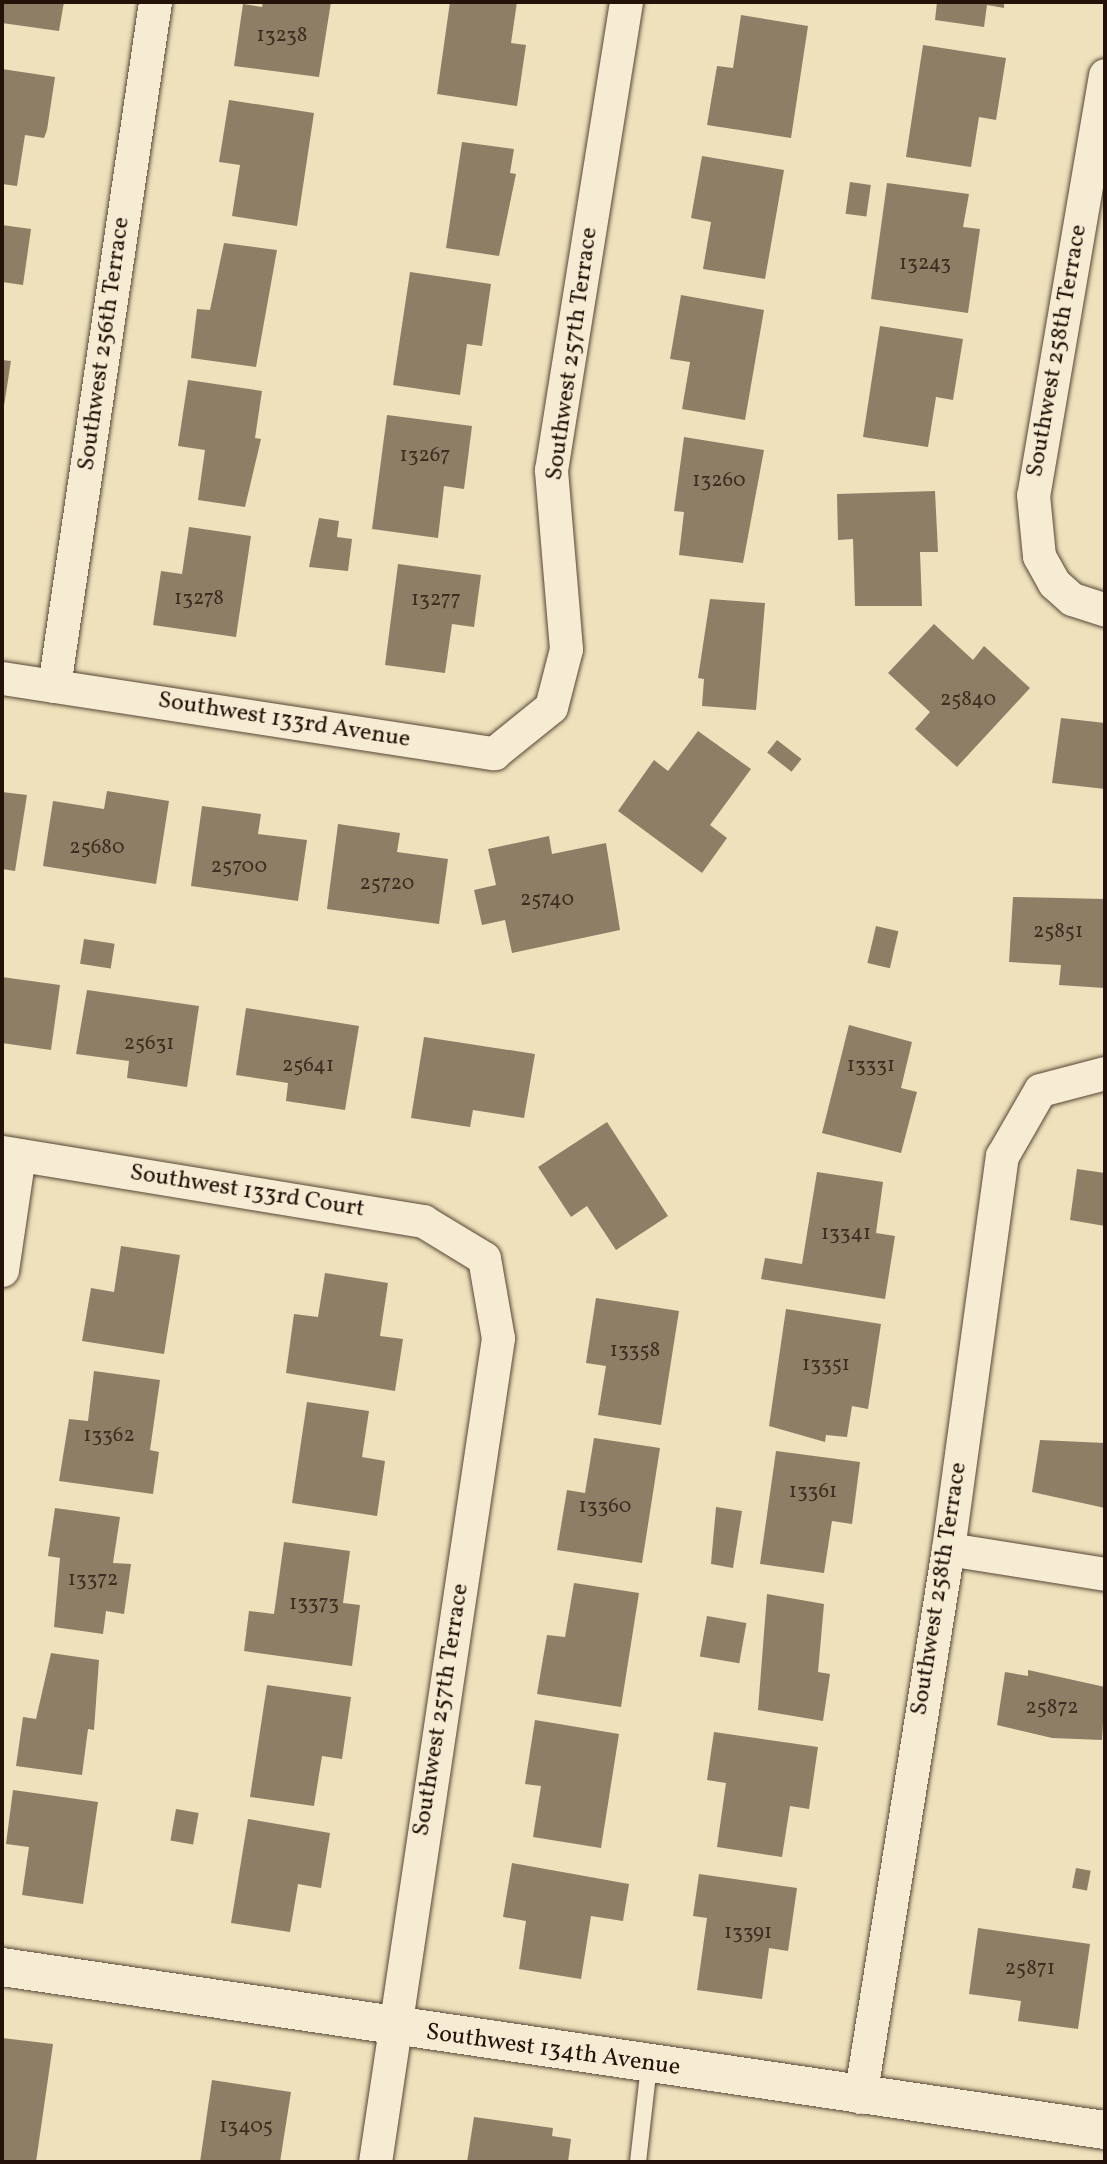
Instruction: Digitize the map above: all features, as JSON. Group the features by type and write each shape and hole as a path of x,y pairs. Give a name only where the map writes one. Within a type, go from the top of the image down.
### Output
{"street":[{"name":"Southwest 256th Terrace","path":"54,685 155,2"},
{"name":"Southwest 257th Terrace","path":"551,707 566,649 551,470 626,2"},
{"name":"Southwest 258th Terrace","path":"1105,75 1033,495 1039,556 1054,583 1072,598 1105,610"},
{"name":"Southwest 133rd Avenue","path":"2,678 494,753 551,707"},
{"name":"Southwest 258th Terrace","path":"859,2097 948,1549 1002,1156 1040,1090 1105,1073"},
{"path":"2,1270 10,1154"},
{"name":"Southwest 133rd Court","path":"10,1154 424,1221 484,1258"},
{"name":"Southwest 257th Terrace","path":"375,2162 393,2027 498,1338 484,1258"},
{"path":"948,1549 1105,1574"},
{"name":"Southwest 134th Avenue","path":"2,1967 859,2097 1105,2130"}],"lane":[{"path":"638,2162 649,2065"}],"building":[{"path":"2,2 64,2 59,31 2,23"},
{"path":"263,2 331,2 319,77 234,66 243,4 262,7"},
{"path":"450,2 517,2 511,43 526,45 517,106 437,94"},
{"path":"937,2 1004,2 1004,8 987,5 984,27 935,20"},
{"path":"741,15 808,26 791,138 707,125 717,66 733,68"},
{"path":"923,45 1006,58 996,120 979,117 971,167 906,157"},
{"path":"2,69 55,77 47,130 44,138 25,135 17,186 2,184"},
{"path":"229,100 314,113 297,226 232,216 240,165 219,162"},
{"path":"462,142 514,149 510,173 516,174 499,256 446,248"},
{"path":"702,156 784,170 765,279 703,269 711,222 691,218"},
{"path":"850,182 871,185 866,217 846,214"},
{"path":"887,183 969,194 963,227 980,229 968,313 871,299"},
{"path":"2,225 31,229 23,285 2,282"},
{"path":"224,243 277,250 256,367 191,358 197,309 210,310"},
{"path":"410,272 491,284 482,346 467,344 460,395 393,385"},
{"path":"681,295 764,310 745,420 682,409 690,362 670,359"},
{"path":"880,326 963,339 953,400 936,397 928,447 863,437"},
{"path":"2,360 11,361 3,412 2,412"},
{"path":"188,380 262,391 255,438 261,439 245,507 198,500 205,450 178,446"},
{"path":"387,415 472,426 464,489 444,486 438,538 372,529"},
{"path":"684,437 764,450 743,563 679,555 684,512 674,511"},
{"path":"935,491 938,552 920,552 922,606 855,606 853,539 838,540 837,494"},
{"path":"319,518 339,521 337,537 352,539 348,571 309,567"},
{"path":"189,527 251,536 236,637 153,625 161,571 182,574"},
{"path":"398,564 481,575 474,627 452,624 445,673 385,665"},
{"path":"710,599 765,603 756,710 702,706 704,679 698,678"},
{"path":"934,624 973,660 984,646 1030,688 957,767 915,729 930,712 888,673"},
{"path":"1061,718 1105,723 1105,789 1052,783"},
{"path":"698,731 751,769 710,825 727,838 702,873 618,811 654,760 668,771"},
{"path":"777,740 801,759 792,772 767,753"},
{"path":"107,791 169,801 156,884 43,866 53,801 104,809"},
{"path":"2,792 27,795 15,871 2,869"},
{"path":"202,806 261,814 258,834 307,840 298,901 191,886"},
{"path":"338,824 400,833 397,852 448,859 439,924 327,909"},
{"path":"549,836 552,854 606,843 620,930 512,953 505,920 482,925 474,890 496,885 488,849"},
{"path":"1013,897 1105,899 1105,988 1059,985 1061,965 1009,962"},
{"path":"876,926 898,931 890,968 867,963"},
{"path":"84,939 115,944 111,969 80,964"},
{"path":"2,977 60,985 51,1050 2,1043"},
{"path":"87,990 199,1006 187,1087 127,1078 129,1061 76,1054"},
{"path":"246,1008 359,1026 345,1110 286,1101 288,1083 236,1075"},
{"path":"849,1025 912,1042 901,1088 917,1092 901,1153 822,1133"},
{"path":"424,1037 535,1054 524,1118 473,1110 470,1127 411,1118"},
{"path":"607,1122 668,1216 616,1250 587,1206 571,1217 538,1167"},
{"path":"1077,1169 1105,1173 1105,1226 1070,1220"},
{"path":"817,1172 883,1182 876,1233 895,1236 885,1299 761,1279 765,1258 802,1264"},
{"path":"121,1246 180,1255 164,1354 82,1341 91,1288 114,1292"},
{"path":"325,1273 388,1283 380,1336 403,1339 395,1391 286,1373 294,1314 318,1317"},
{"path":"596,1298 679,1311 661,1425 598,1415 606,1366 586,1363"},
{"path":"786,1309 881,1324 868,1409 852,1406 847,1437 826,1435 825,1442 769,1426"},
{"path":"94,1371 160,1380 150,1450 159,1452 153,1494 59,1481 69,1419 88,1421"},
{"path":"307,1402 369,1411 362,1457 385,1461 377,1516 292,1503"},
{"path":"594,1438 660,1448 642,1563 557,1550 567,1490 585,1493"},
{"path":"1040,1440 1105,1443 1105,1508 1032,1492"},
{"path":"776,1451 860,1462 852,1524 832,1521 824,1573 760,1564"},
{"path":"716,1507 742,1511 733,1568 711,1564"},
{"path":"55,1508 120,1517 113,1563 131,1564 124,1614 106,1611 103,1634 54,1627 60,1558 48,1556"},
{"path":"284,1542 350,1551 343,1603 360,1605 352,1666 244,1651 249,1611 274,1614"},
{"path":"574,1583 639,1593 621,1707 537,1694 547,1635 565,1637"},
{"path":"767,1594 824,1604 818,1672 830,1674 823,1721 758,1710"},
{"path":"707,1616 746,1623 739,1663 700,1656"},
{"path":"51,1653 99,1660 94,1730 88,1729 82,1775 16,1766 23,1717 36,1719"},
{"path":"1028,1670 1105,1687 1102,1740 1052,1738 997,1725 1005,1672 1028,1676"},
{"path":"267,1685 351,1697 342,1759 322,1756 314,1806 250,1797"},
{"path":"535,1720 619,1734 601,1848 533,1837 541,1786 525,1784"},
{"path":"714,1732 818,1747 809,1809 790,1806 782,1857 717,1847 726,1783 707,1780"},
{"path":"13,1790 98,1802 83,1904 22,1895 29,1847 6,1844"},
{"path":"176,1809 199,1813 193,1845 170,1841"},
{"path":"248,1819 330,1833 321,1888 298,1884 290,1932 231,1923"},
{"path":"512,1863 629,1884 623,1921 591,1916 581,1979 519,1969 526,1921 503,1917"},
{"path":"1076,1868 1091,1871 1087,1890 1072,1888"},
{"path":"699,1874 797,1888 788,1951 769,1948 762,1999 697,1990 707,1918 693,1916"},
{"path":"978,1928 1090,1944 1078,2029 1018,2021 1021,2001 969,1994"},
{"path":"2,2038 53,2044 36,2162 2,2161"},
{"path":"212,2080 291,2092 280,2162 200,2162"},
{"path":"474,2117 553,2128 552,2136 571,2139 568,2162 467,2162"}]}
